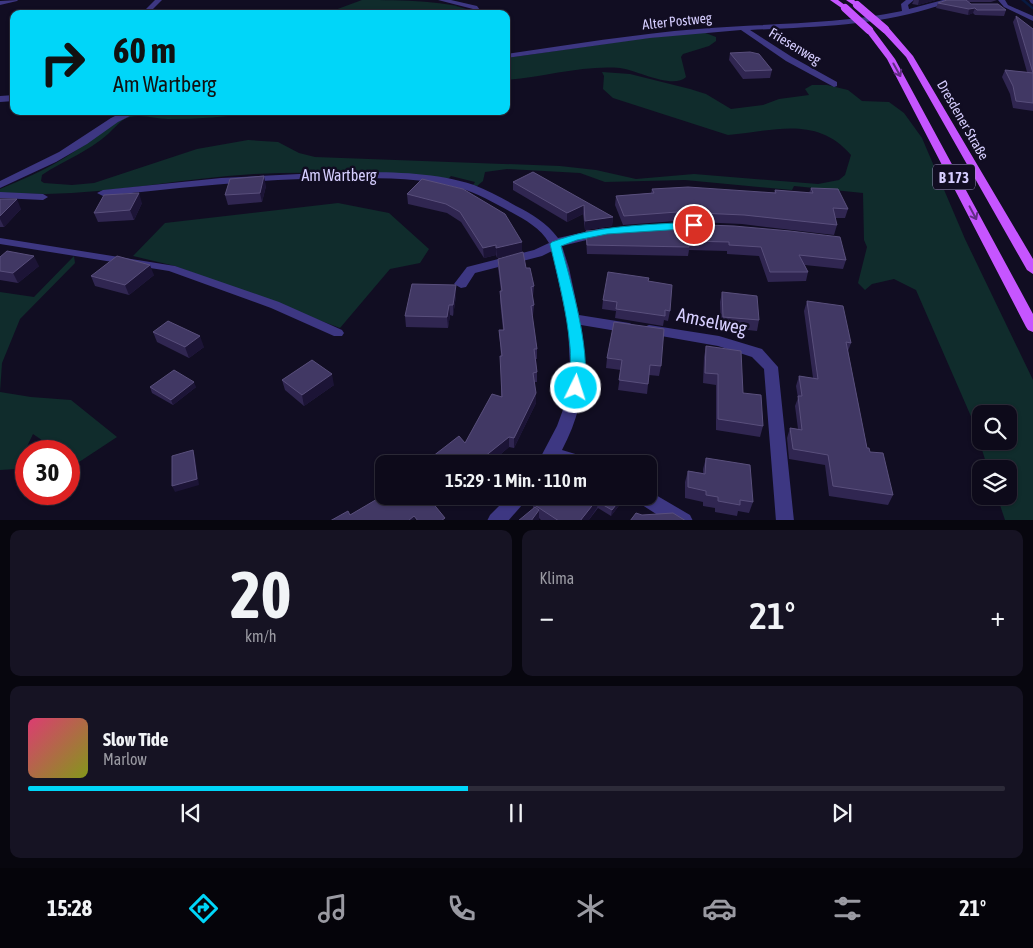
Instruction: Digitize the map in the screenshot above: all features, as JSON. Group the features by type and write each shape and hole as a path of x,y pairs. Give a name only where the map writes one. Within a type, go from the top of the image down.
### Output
{"main road":[{"name":"B 173","path":"833,0 845,8 881,44 1033,327"},
{"name":"Dresdener Straße","path":"849,0 885,29 909,56 1033,270"}],"street":[{"path":"0,4 15,0"},
{"path":"441,0 476,7 478,10"},
{"path":"911,0 904,4 906,13 950,0"},
{"path":"995,6 1004,3 1033,20"},
{"name":"Alter Postweg","path":"510,55 664,35 851,20 906,13"},
{"name":"Friesenweg","path":"744,29 788,59 834,84"},
{"path":"0,185 42,166 86,141 107,124 124,115"},
{"name":"Am Wartberg","path":"103,193 260,177 408,176 458,184 490,196 543,227 556,244 574,319 579,372 574,405 551,455"},
{"path":"461,284 471,270 538,253 574,237 615,230"},
{"name":"Amselweg","path":"574,319 719,341 757,352 771,367 785,520"},
{"path":"496,520 512,505"},
{"path":"657,505 684,520"}],"lane":[{"path":"148,10 159,0"},
{"path":"0,195 43,197"},
{"path":"0,240 171,268 275,305 338,333"}],"green space":[{"path":"362,0 386,0 447,4 468,10 335,10"},
{"path":"703,32 716,37 716,41 709,46 683,54 681,57 686,77 680,80 673,81 654,78 620,68 592,68 510,79 510,57 638,39"},
{"path":"602,72 630,74 690,89 706,94 731,109 763,105 779,99 809,95 805,89 812,85 827,85 848,90 862,101 889,102 904,113 922,138 965,239 1033,380 1033,520 1005,520 1000,505 1017,505 1017,460 985,460 982,450 1017,450 1017,405 972,405 972,419 916,290 894,279 872,284 865,290 858,283 867,247 864,240 863,193 794,186 792,190 685,180 605,182 580,173 507,169 485,172 483,181 477,186 473,185 475,182 451,176 448,179 351,174 278,173 228,176 72,193 0,193 0,189 58,162 104,130 132,115 240,115 163,119 140,116 127,118 96,143 42,175 41,181 44,183 72,185 94,183 197,149 248,140 278,142 299,153 315,157 560,166 596,170 636,179 694,174 818,184 839,180 845,175 851,155 838,142 824,134 809,130 794,128 728,135 613,98 603,89 604,76"},
{"path":"338,203 389,213 429,249 420,263 390,269 340,328 175,266 133,256 165,223"},
{"path":"74,256 75,263 20,319 2,363 0,392 0,292 34,297"},
{"path":"0,392 71,400 117,437 80,461 80,440 42,440 33,434 30,440 15,440 15,469 0,470"}],"building":[{"path":"947,0 966,0 971,4 998,4 1006,10 977,10 975,8 969,9 938,3"},
{"path":"1016,16 1033,29 1033,73"},
{"path":"750,52 759,54 772,70 745,71 730,53"},
{"path":"1005,70 1033,73 1033,103 1016,101 1013,86"},
{"path":"533,172 613,217 585,221 584,205 567,213 513,182"},
{"path":"264,176 260,193 225,195 230,179"},
{"path":"422,179 463,189 505,214 522,242 496,248 496,245 483,248 460,212 446,204 407,194"},
{"path":"688,187 776,193 775,190 813,193 811,188 838,189 848,209 833,208 837,225 744,215 677,212 624,216 616,196 654,193 652,189"},
{"path":"139,193 130,210 94,213 104,195"},
{"path":"0,199 17,199 0,216"},
{"path":"679,224 734,226 840,237 846,260 799,255 808,272 770,272 761,247 729,245 729,242 688,241 689,247 587,245 586,231"},
{"path":"7,251 34,256 13,273 0,271 0,257"},
{"path":"523,252 526,268 530,268 534,286 531,287 534,305 531,306 537,349 534,349 537,372 533,373 536,393 514,438 509,437 486,455 434,455 459,436 465,443 492,394 502,397 500,356 502,356 499,330 504,330 498,259"},
{"path":"117,256 150,265 125,285 91,276"},
{"path":"608,272 649,278 648,281 672,285 670,311 665,310 665,316 616,309 617,302 603,300"},
{"path":"412,284 456,285 453,305 449,305 447,317 405,316"},
{"path":"722,292 757,296 759,320 723,317"},
{"path":"807,301 843,306 851,343 846,342 867,448 869,448 870,452 883,453 893,495 833,486 828,455 793,449 790,428 802,430 798,396 802,396 799,376 818,379"},
{"path":"168,321 200,336 185,347 153,332"},
{"path":"614,322 664,329 661,366 650,365 648,384 619,380 622,360 607,358"},
{"path":"706,346 741,351 743,393 761,395 763,426 718,419 718,374 705,373"},
{"path":"312,360 332,374 302,395 282,380"},
{"path":"174,370 194,382 171,400 150,387"},
{"path":"193,450 197,479 172,486 172,456"},
{"path":"706,458 750,465 753,502 740,500 740,505 718,501 718,497 706,495 706,491 688,487 688,471 705,474"},
{"path":"375,500 375,505 434,505 445,518 442,520 417,520 414,516 409,520 332,520 348,511 350,515"},
{"path":"535,505 593,505 581,520 557,520"},
{"path":"603,505 616,505 612,510"},
{"path":"535,507 539,510 532,520 519,520"},
{"path":"636,513 642,515 673,513 684,520 631,520"}],"waterway":[{"path":"1023,0 1033,9"}],"route":[{"path":"576,388 579,372 574,319 556,244 574,237 607,231 694,225"}]}
